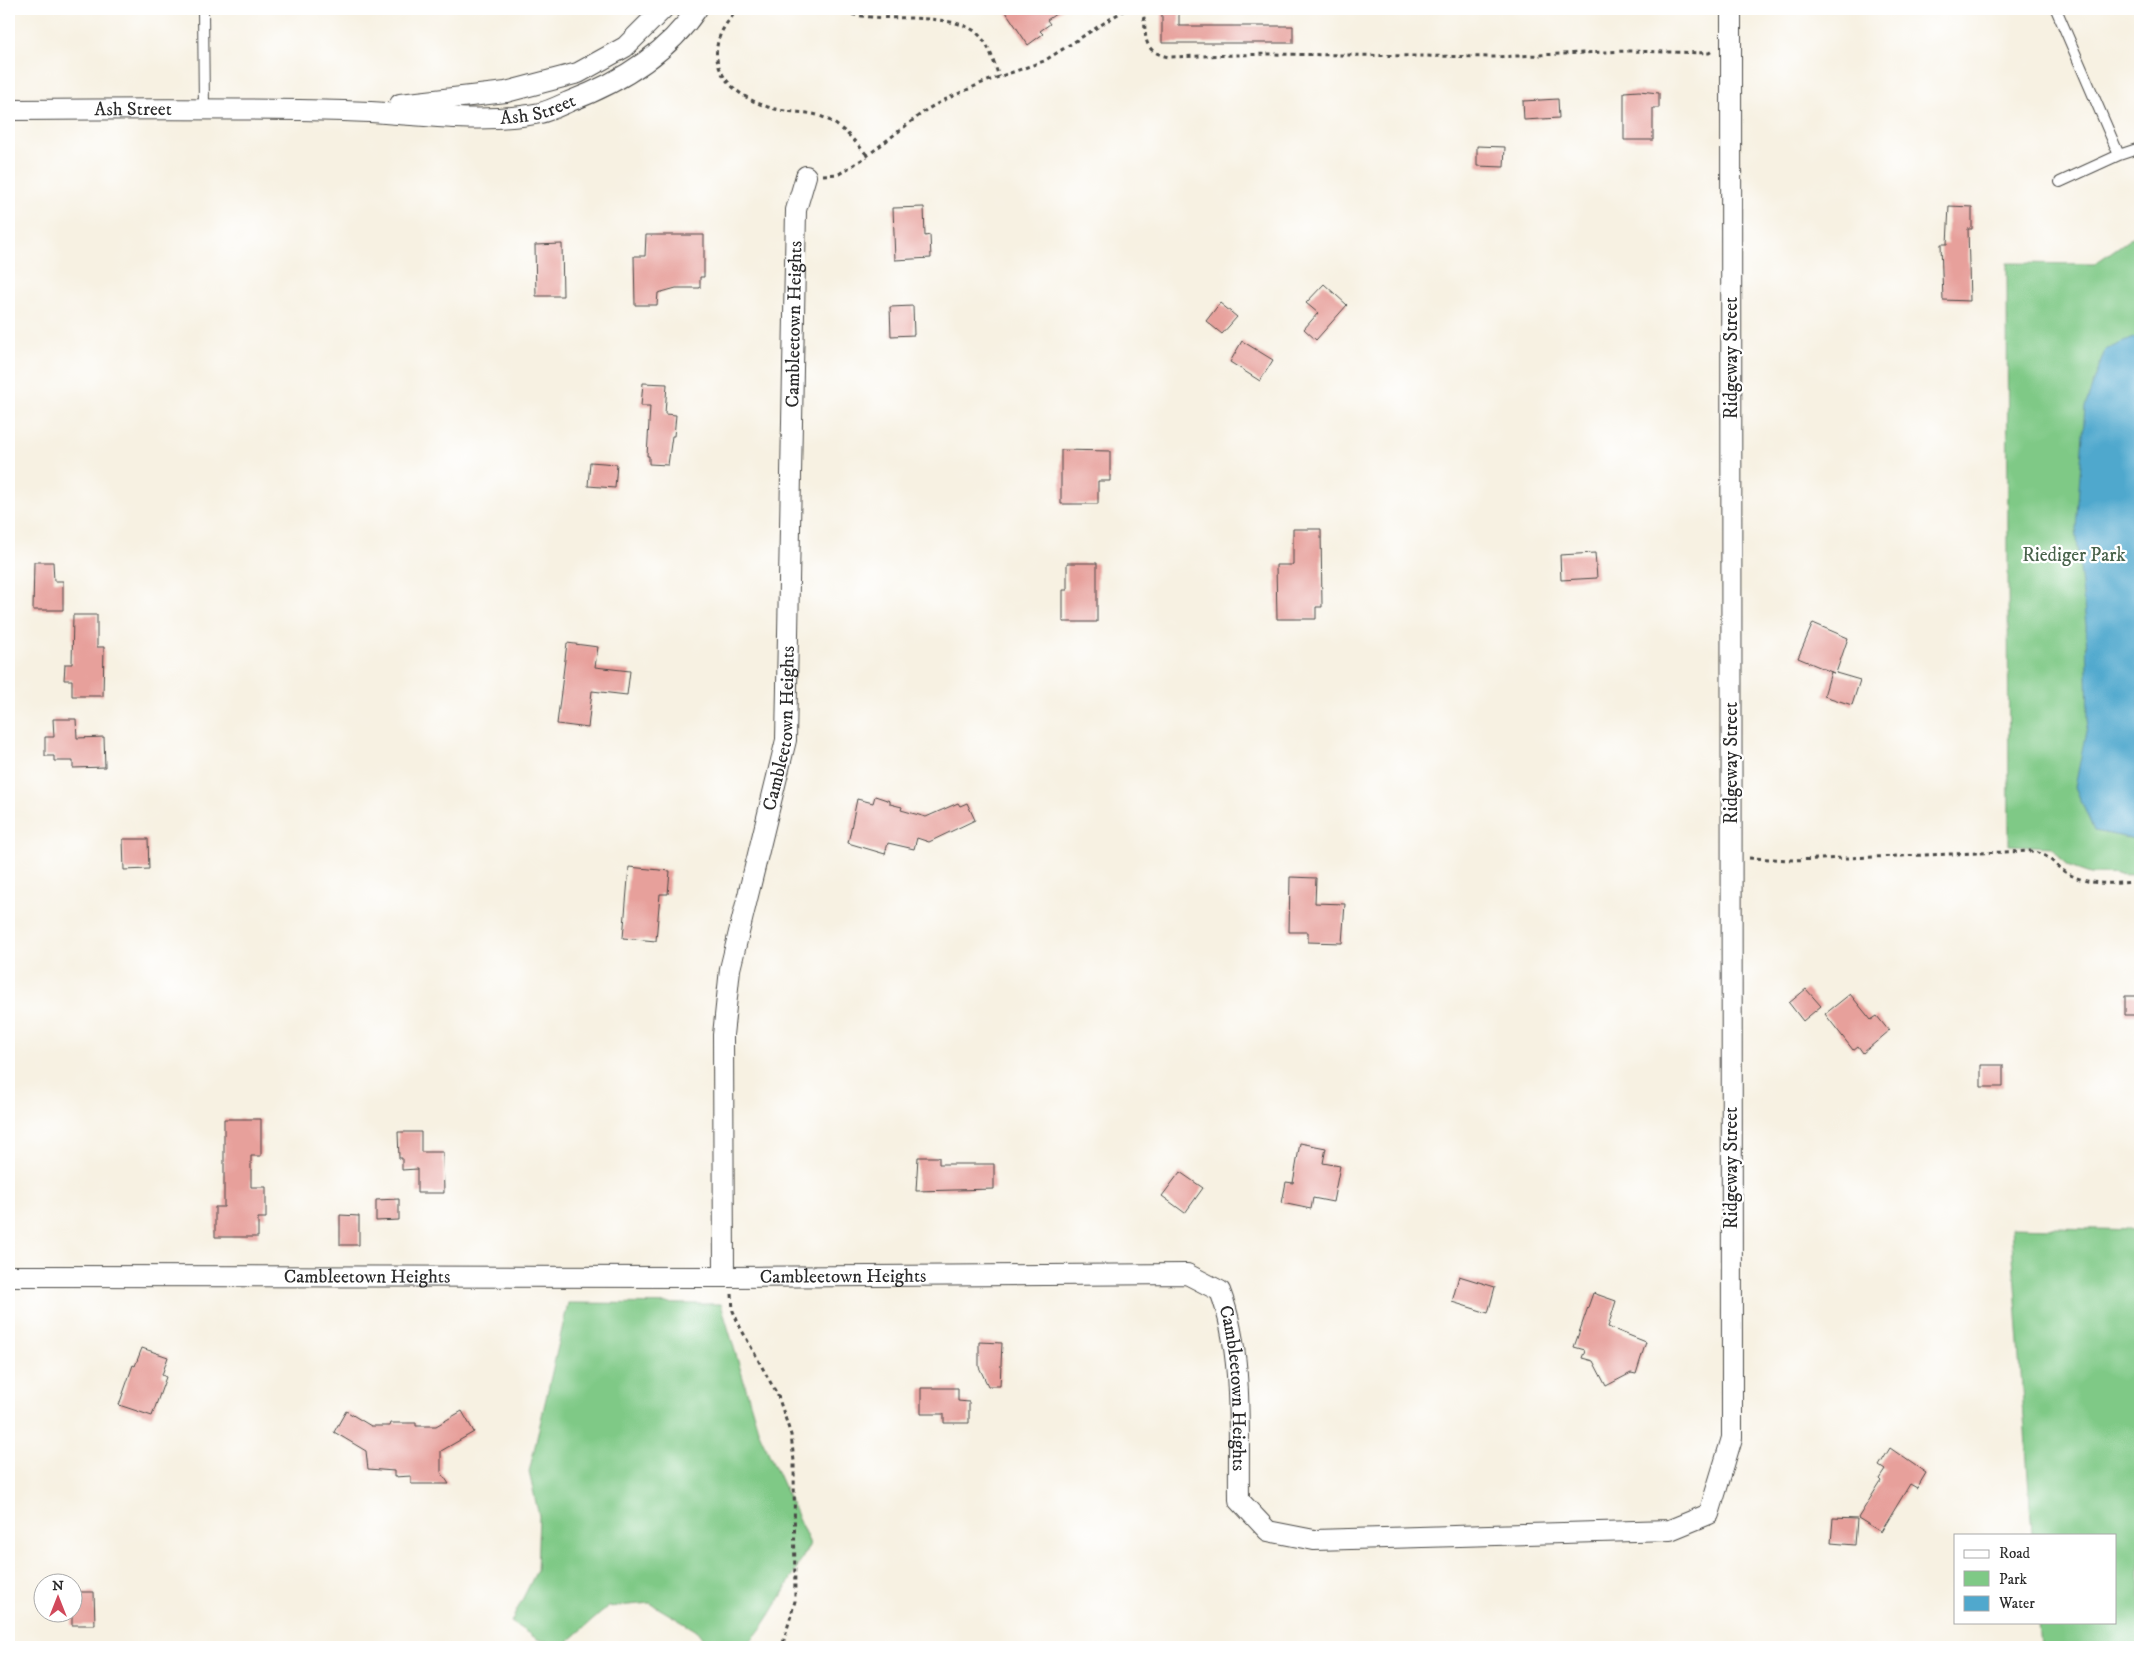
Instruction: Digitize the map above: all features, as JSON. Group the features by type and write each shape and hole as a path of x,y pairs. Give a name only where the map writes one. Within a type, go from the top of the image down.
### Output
{"street":[{"name":"Ash Street","path":"346,111 506,92 578,73 625,47 663,9"},
{"name":"Ash Street","path":"9,110 204,109 346,111 488,118 541,113 611,85 644,63 673,37 697,9"},
{"name":"Ridgeway Street","path":"1709,1514 1732,1438 1731,9"},
{"name":"Cambleetown Heights","path":"728,1277 723,1035 730,969 786,740 796,210 806,176"},
{"name":"Cambleetown Heights","path":"9,1276 728,1277 1187,1274 1220,1292 1227,1311 1236,1370 1240,1500 1268,1531 1314,1540 1670,1530 1709,1514"}],"lane":[{"path":"203,9 204,109"},
{"path":"2056,9 2118,155"},
{"path":"2060,182 2118,155 2140,148"}],"path":[{"path":"739,9 722,31 717,42 716,56 718,67 727,83 748,98 774,109 820,115 858,144 867,155"},
{"path":"829,9 862,16 936,20 970,28 979,34 986,45 999,76"},
{"path":"806,176 839,174 926,110 999,76 1044,61 1126,9"},
{"path":"1142,9 1148,44 1158,55 1169,57 1270,54 1495,57 1627,51 1709,53 1713,50 1713,44"},
{"path":"1731,856 1793,860 2031,851 2044,854 2065,872 2080,880 2109,884 2140,882"},
{"path":"728,1277 733,1311 778,1396 791,1435 794,1461 795,1601 782,1647"}],"green space":[{"name":"Riediger Park","path":"2140,232 2140,875 2090,874 2067,866 2052,847 2009,845 2007,263 2094,264"},
{"path":"2011,1227 2140,1230 2140,1647 2040,1647 2038,1624 2116,1624 2116,1534 2032,1534"},
{"path":"568,1303 721,1304 759,1432 810,1544 771,1613 762,1627 748,1642 734,1646 709,1647 697,1631 650,1603 608,1607 563,1646 537,1639 511,1622 537,1570 539,1516 529,1472"}],"water":[{"path":"2140,335 2140,840 2094,831 2075,787 2088,721 2086,625 2076,529 2085,407 2105,350"}],"building":[{"path":"1004,9 1063,9 1047,20 1050,24 1040,31 1043,34 1028,45"},
{"path":"1162,9 1179,9 1179,26 1293,26 1293,43 1162,43"},
{"path":"1624,92 1659,93 1659,108 1653,108 1653,140 1624,140"},
{"path":"1558,99 1559,118 1524,120 1523,101"},
{"path":"1477,146 1505,147 1504,167 1477,166"},
{"path":"1949,206 1972,207 1972,229 1968,229 1970,301 1943,300 1941,244 1947,244"},
{"path":"924,207 925,236 930,235 931,258 895,260 893,208"},
{"path":"646,235 704,235 704,277 700,277 700,288 676,288 658,293 657,305 635,305 634,256 645,256"},
{"path":"562,244 563,296 536,296 535,245"},
{"path":"1324,284 1347,305 1316,340 1304,329 1318,313 1306,303"},
{"path":"1220,303 1237,317 1222,334 1206,321"},
{"path":"913,306 914,335 891,336 890,307"},
{"path":"1242,341 1273,360 1260,381 1230,362"},
{"path":"643,383 667,384 665,414 676,415 668,465 649,464 649,456 647,456 650,406 641,406"},
{"path":"1061,450 1110,451 1110,481 1098,481 1098,504 1061,504"},
{"path":"590,462 617,464 615,488 588,486"},
{"path":"1293,529 1321,529 1322,607 1316,607 1316,619 1277,619 1276,565 1293,565"},
{"path":"1595,553 1597,578 1561,580 1560,555"},
{"path":"34,562 53,562 54,581 63,581 63,610 33,610"},
{"path":"1067,563 1097,563 1097,622 1063,622 1063,590 1067,590"},
{"path":"73,615 97,615 97,647 104,647 103,696 72,696 72,680 64,680 65,664 72,664"},
{"path":"1813,623 1848,638 1836,673 1860,680 1852,705 1824,696 1831,672 1834,673 1798,658"},
{"path":"567,643 598,647 595,667 630,671 627,695 592,691 588,728 557,724"},
{"path":"53,719 76,719 77,738 104,737 105,767 73,768 73,761 54,761 54,756 45,756 45,737 54,737"},
{"path":"875,796 890,801 890,804 902,807 901,810 926,817 958,803 960,806 967,803 975,820 929,842 917,838 914,849 888,843 885,854 848,843 857,799 873,803"},
{"path":"123,839 148,839 149,869 124,870"},
{"path":"629,867 670,871 668,894 660,894 656,941 623,938"},
{"path":"1290,877 1316,878 1315,903 1345,904 1342,943 1308,942 1308,932 1289,932"},
{"path":"1806,989 1821,1006 1803,1021 1789,1003"},
{"path":"1850,994 1871,1020 1877,1016 1889,1031 1863,1053 1858,1046 1853,1050 1825,1014"},
{"path":"2125,996 2140,996 2140,1015 2125,1015"},
{"path":"1981,1065 2003,1065 2003,1087 1981,1087"},
{"path":"224,1119 261,1119 261,1156 251,1156 251,1187 266,1187 266,1218 258,1218 258,1237 215,1237 215,1207 224,1207"},
{"path":"398,1132 421,1132 421,1152 443,1152 444,1193 417,1193 417,1169 402,1170 402,1158 399,1158"},
{"path":"1300,1143 1326,1148 1323,1163 1340,1166 1333,1202 1313,1198 1311,1209 1282,1203 1286,1182 1293,1183"},
{"path":"918,1157 939,1157 939,1164 994,1164 994,1189 916,1191"},
{"path":"1180,1172 1203,1188 1185,1213 1162,1196"},
{"path":"399,1199 399,1220 376,1221 376,1200"},
{"path":"340,1215 359,1216 359,1245 340,1245"},
{"path":"1459,1276 1495,1287 1488,1313 1452,1302"},
{"path":"1593,1293 1616,1301 1608,1327 1646,1342 1636,1374 1631,1373 1606,1386 1593,1361 1582,1358 1585,1350 1574,1347"},
{"path":"979,1342 1002,1343 1000,1386 988,1386 979,1367"},
{"path":"142,1348 168,1357 162,1375 166,1377 152,1416 119,1405 133,1365 135,1366"},
{"path":"921,1388 958,1388 958,1401 969,1402 969,1423 944,1423 944,1414 921,1414"},
{"path":"346,1411 371,1426 390,1426 391,1423 416,1423 416,1426 436,1426 462,1411 474,1432 441,1451 441,1472 449,1484 411,1484 411,1476 394,1477 394,1471 368,1469 366,1451 334,1432"},
{"path":"1890,1448 1926,1473 1917,1488 1910,1484 1881,1532 1858,1518 1881,1481 1879,1479 1885,1470 1879,1466"},
{"path":"1833,1518 1857,1519 1855,1545 1831,1543"},
{"path":"82,1592 94,1592 95,1625 72,1625 82,1624"}]}
